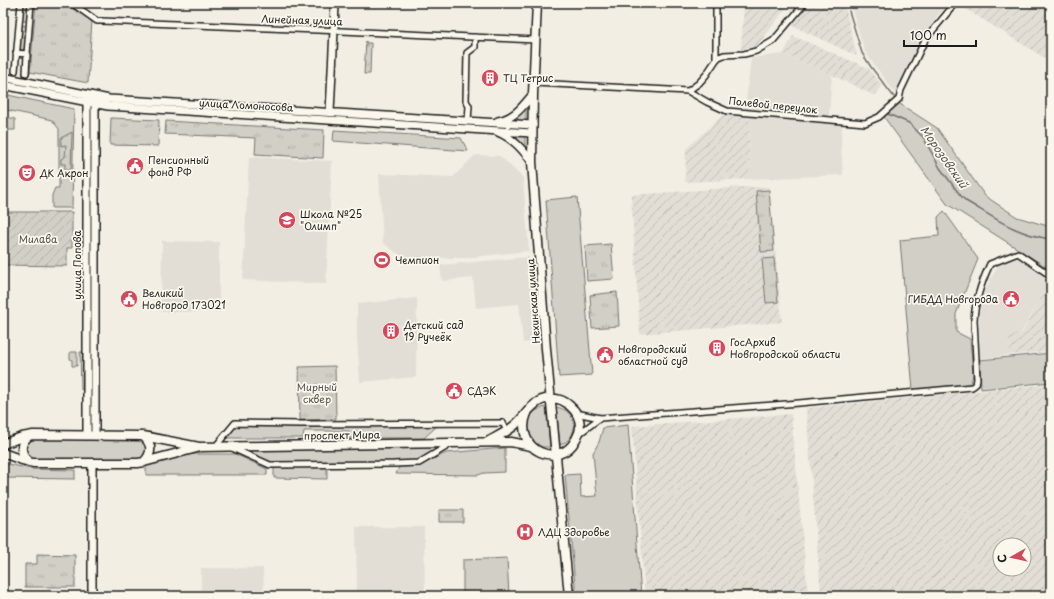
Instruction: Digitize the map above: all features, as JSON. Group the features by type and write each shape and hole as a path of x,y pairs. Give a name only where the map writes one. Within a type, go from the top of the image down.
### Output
{"main road":[{"path":"330,112 335,3"},
{"name":"Нехинская улица","path":"538,3 533,94 532,162 569,596"},
{"name":"улица Ломоносова","path":"3,76 109,99 187,108 532,129"},
{"name":"улица Ломоносова","path":"3,85 108,106 136,108 330,112 409,121 468,121 489,126 510,138 520,147 532,162"},
{"name":"улица Попова","path":"87,94 87,390 91,435"},
{"name":"улица Ломоносова","path":"489,126 515,114 533,94"},
{"name":"улица Попова","path":"91,435 95,390 95,96"},
{"path":"87,390 95,390"},
{"path":"551,398 565,402 573,409 579,420 580,427 579,434 574,443 566,451 556,454"},
{"name":"проспект Мира","path":"484,442 507,431 527,413 534,404 551,398"},
{"path":"527,413 524,430 525,436 531,446"},
{"name":"проспект Мира","path":"3,444 33,435 143,436 199,447 511,442 531,446 542,453 556,454"},
{"path":"28,436 22,444 22,451 24,457 30,462"},
{"path":"143,436 149,443 151,449 144,462"},
{"name":"проспект Мира","path":"3,453 30,462 144,462 199,447"},
{"path":"92,463 92,596"}],"street":[{"path":"15,71 21,3"},
{"path":"26,73 31,3"},
{"name":"Линейная улица","path":"74,3 97,21 334,30 536,40"},
{"path":"716,3 716,60"},
{"path":"688,91 706,75 716,60 724,55 744,54 756,51 773,41 805,3"},
{"name":"Полевой переулок","path":"534,83 688,91 706,102 727,111 865,123 878,118 899,99 901,90 925,40 953,6"},
{"path":"468,121 469,106 466,101 467,52 475,47 475,37"},
{"path":"16,53 27,54"},
{"path":"576,413 600,418 799,403 972,387 976,384 977,379 974,313 982,281 990,264 1018,254 1051,276"},
{"path":"579,434 600,418"},
{"path":"215,447 235,423 503,423 507,431"},
{"path":"229,446 270,465 394,464 419,463 452,443"}],"shaded area":[{"path":"744,3 790,3 757,46 741,50"},
{"path":"808,3 844,3 857,56 791,25"},
{"path":"850,3 947,3 920,40 895,93 865,52"},
{"path":"956,3 1051,3 1051,62 961,6"},
{"path":"793,36 868,68 882,86 875,96 832,75 783,54"},
{"path":"783,54 832,75 829,117 745,110 751,58"},
{"path":"725,113 749,115 750,179 685,182 686,149"},
{"path":"749,115 842,123 841,145 843,175 750,179"},
{"path":"475,155 500,156 523,178 529,251 465,258 404,258 383,243 379,174 453,177"},
{"name":"Школа №25 \"Олимп\"","path":"249,157 332,161 326,284 243,280"},
{"path":"742,187 769,187 782,322 640,334 631,195"},
{"path":"162,241 219,242 219,312 161,312"},
{"path":"529,257 536,341 523,343 519,304 476,308 473,278 442,281 440,265"},
{"path":"1019,258 1051,279 1021,333 1009,335 1010,355 980,359 979,316 984,292 999,264"},
{"path":"1051,279 1051,351 1010,355 1008,334 1022,333"},
{"path":"417,298 416,377 360,382 357,337 357,304"},
{"path":"1051,384 1051,596 821,596 806,408"},
{"path":"791,414 808,596 645,596 632,426"},
{"path":"356,527 424,527 425,596 357,596"},
{"path":"201,568 263,568 264,596 201,596"},
{"path":"67,590 67,596 3,596 3,591"}],"green space":[{"path":"22,3 29,3 28,21 21,21"},
{"path":"36,3 62,3 92,20 88,83 30,72"},
{"path":"21,25 27,26 25,50 19,50"},
{"path":"366,41 366,43 371,43 370,74 364,74"},
{"path":"3,94 74,109 72,208 52,208 52,195 55,188 59,188 59,129 52,120 3,109"},
{"path":"897,102 937,128 985,196 1017,217 1051,227 1051,270 947,204 884,117"},
{"path":"191,107 406,120 406,122 191,109"},
{"path":"526,107 526,122 508,121"},
{"path":"3,116 15,119 15,130 3,130"},
{"path":"111,118 159,120 158,146 110,145"},
{"path":"413,120 519,127 518,129 413,123"},
{"path":"166,121 324,130 323,158 255,154 256,138 165,134"},
{"path":"334,130 461,138 468,151 333,141"},
{"path":"72,132 71,169 65,169 65,164 61,164 61,159 65,157 66,145 61,146 61,138"},
{"path":"508,134 525,135 525,149"},
{"path":"769,190 774,251 761,252 756,191"},
{"path":"577,197 592,375 559,377 546,200"},
{"path":"944,211 978,259 956,314 956,332 970,339 973,374 971,381 966,386 913,390 900,240 939,236 938,217"},
{"name":"Милава","path":"3,212 72,212 72,248 67,248 67,266 3,265"},
{"path":"611,244 614,279 587,281 585,246"},
{"path":"774,258 778,302 766,303 762,259"},
{"path":"617,292 619,326 592,328 590,295"},
{"path":"70,352 77,352 77,366 72,366"},
{"path":"80,352 84,352 84,387 81,390"},
{"path":"1051,353 1051,382 981,389 980,360"},
{"name":"Мирный сквер","path":"335,366 336,419 300,420 299,367"},
{"path":"546,407 550,447 543,447 534,441 531,437 529,426 529,421 534,412"},
{"path":"556,407 564,409 573,419 574,424 574,431 571,436 567,441 560,445"},
{"path":"628,425 641,596 576,596 565,475 580,474 581,497 597,496 593,453 599,442 603,428"},
{"path":"237,426 437,426 424,438 349,438 349,431 304,431 303,438 225,438"},
{"path":"31,439 143,440 148,449 143,459 33,460 30,458 26,450 28,441"},
{"path":"440,447 416,462 268,462 242,451"},
{"path":"505,448 505,472 484,473 478,475 396,474 399,467 419,466 446,453"},
{"path":"179,454 235,454 267,469 267,475 146,475 146,465"},
{"path":"3,463 31,469 75,470 75,479 3,478"},
{"path":"274,467 327,467 327,479 274,478"},
{"path":"439,510 463,510 463,522 439,522"},
{"path":"37,554 75,555 75,587 25,587 25,564 37,564"},
{"path":"507,558 509,596 463,596 463,560"}],"waterway":[{"name":"Морозовский","path":"849,11 862,53 894,97"},
{"name":"Морозовский","path":"888,114 909,123 923,137 940,168 966,201 1017,230 1027,234 1051,239"}],"place":[{"name":"ТЦ Тетрис","path":"490,78"},
{"name":"Пенсионный фонд РФ","path":"135,166"},
{"name":"ДК Акрон","path":"27,173"},
{"name":"Школа №25 \"Олимп\"","path":"287,220"},
{"name":"Чемпион","path":"382,260"},
{"name":"Великий Новгород 173021","path":"129,299"},
{"name":"ГИБДД Новгорода","path":"1011,299"},
{"name":"Детский сад 19 Ручеёк","path":"391,331"},
{"name":"ГосАрхив Новгородской области","path":"717,348"},
{"name":"Новгородский областной суд","path":"605,355"},
{"name":"СДЭК","path":"454,391"},
{"name":"ЛДЦ Здоровье","path":"525,532"}]}
